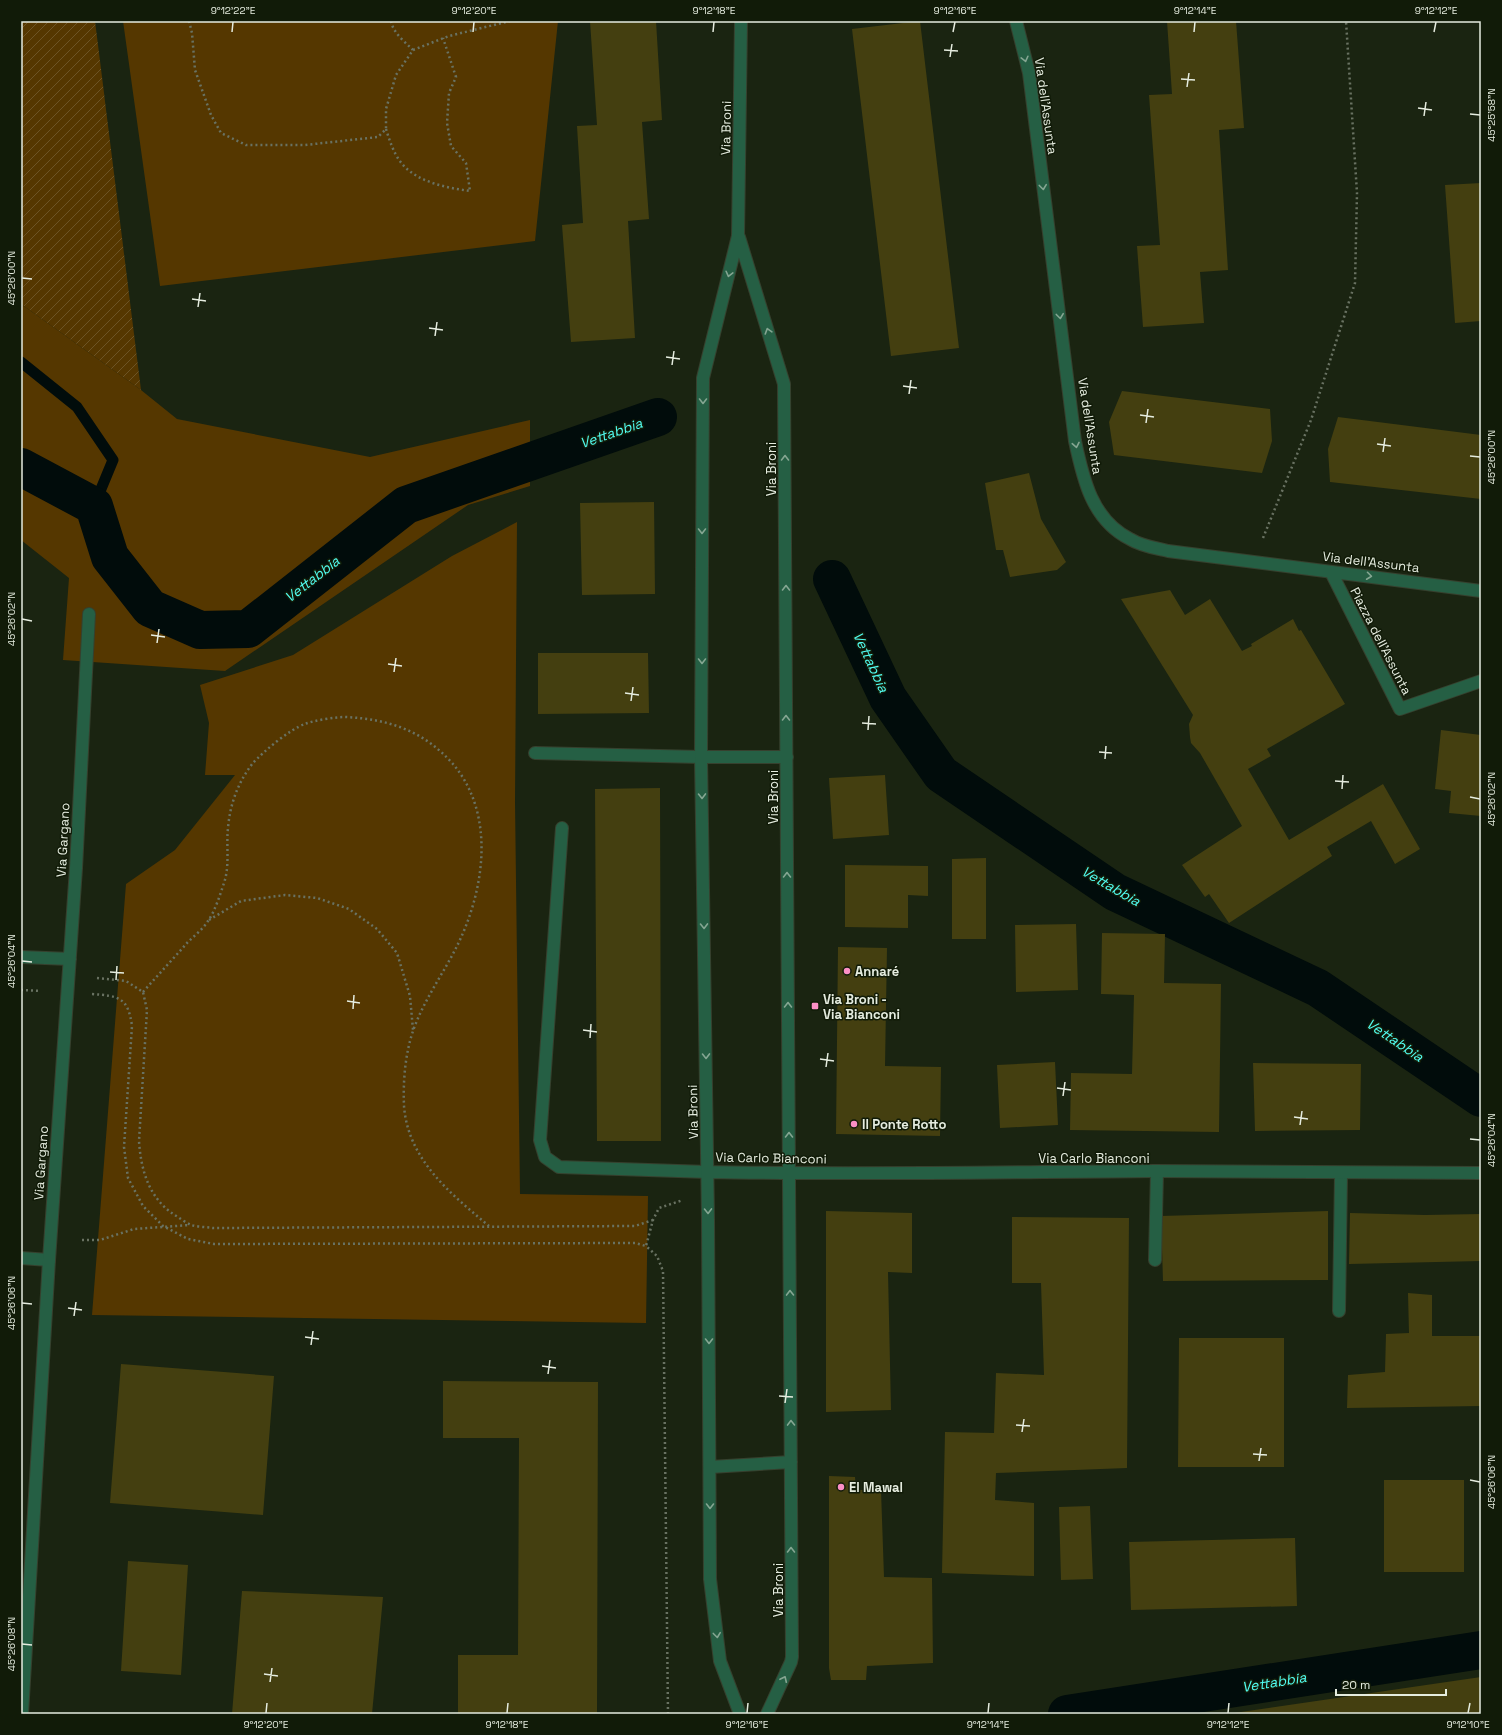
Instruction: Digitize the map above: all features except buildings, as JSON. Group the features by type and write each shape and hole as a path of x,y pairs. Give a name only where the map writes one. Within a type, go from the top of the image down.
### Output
{"street":[{"name":"Via Broni","path":"740,1714 720,1661 710,1587 708,1172 701,757 703,378 738,236 741,21"},
{"name":"Via dell'Assunta","path":"1016,21 1029,73 1075,441 1087,489 1100,512 1111,526 1130,540 1168,551 1481,591"},
{"name":"Via Broni","path":"738,236 784,384 792,1656 791,1662 768,1714"},
{"name":"Piazza dell'Assunta","path":"1331,572 1400,709 1481,681"},
{"name":"Via Gargano","path":"22,1714 49,1260 70,959 89,614"},
{"name":"Via Broni","path":"535,753 701,757 787,757"},
{"name":"Via Carlo Bianconi","path":"562,828 540,1140 545,1157 559,1167 789,1174 1157,1171 1341,1174 1481,1173"},
{"path":"21,957 70,959"},
{"path":"1155,1260 1157,1171"},
{"path":"1339,1311 1341,1174"},
{"path":"21,1258 49,1260"},
{"path":"710,1467 791,1462"}],"path":[{"path":"188,21 192,33 195,70 211,115 221,133 246,145 305,145 378,137 386,129"},
{"path":"391,21 391,25 401,38 414,50"},
{"path":"443,38 456,77 449,94 447,123 451,146 466,163 470,191 450,188 424,179 405,167 393,149 386,129 386,108 396,75 414,50 443,38 510,21"},
{"path":"1253,562 1311,420 1355,283 1357,193 1346,21"},
{"path":"208,920 224,882 228,854 228,829 235,792 254,763 277,741 305,724 342,717 383,721 421,736 445,755 465,778 476,809 482,841 480,874 472,913 455,950 430,994 413,1031 404,1065 404,1108 410,1134 421,1160 455,1197 489,1226"},
{"path":"143,992 208,920 241,901 285,895 317,898 349,909 377,929 397,953 410,996 413,1031"},
{"path":"96,978 126,981 143,992 147,1010 139,1141 140,1160 147,1181 158,1201 170,1212 191,1225"},
{"path":"21,990 46,991"},
{"path":"89,994 110,995 122,1000 130,1011 132,1026 124,1147 128,1178 143,1206 162,1226 188,1239 214,1244 635,1243 646,1246 658,1256 663,1271 668,1714"},
{"path":"646,1246 653,1220 659,1208 708,1192"},
{"path":"82,1240 100,1240 134,1229 162,1226 191,1225 212,1228 635,1226 653,1220"}],"shaded area":[{"path":"21,21 95,21 141,390 21,304"},
{"path":"123,21 558,21 535,241 160,286"},
{"path":"21,304 141,390 177,419 370,457 530,420 530,486 468,505 225,671 63,660 69,578 21,540"},
{"path":"517,522 515,802 520,1194 648,1196 646,1323 92,1315 126,884 175,850 235,775 205,775 209,723 200,685 293,655 452,556"}],"waterway":[{"path":"21,362 77,407 113,460 94,506"},
{"name":"Vettabbia","path":"21,467 94,506 110,557 150,608 200,630 248,629 406,505 658,417"},
{"name":"Vettabbia","path":"832,579 888,698 941,774 1115,892 1318,988 1481,1098"},
{"name":"Vettabbia","path":"1067,1714 1481,1650"}],"place":[{"name":"Annaré","path":"847,971"},
{"name":"Via Broni - Via Bianconi","path":"815,1006"},
{"name":"Il Ponte Rotto","path":"854,1124"},
{"name":"El Mawal","path":"841,1487"}]}
